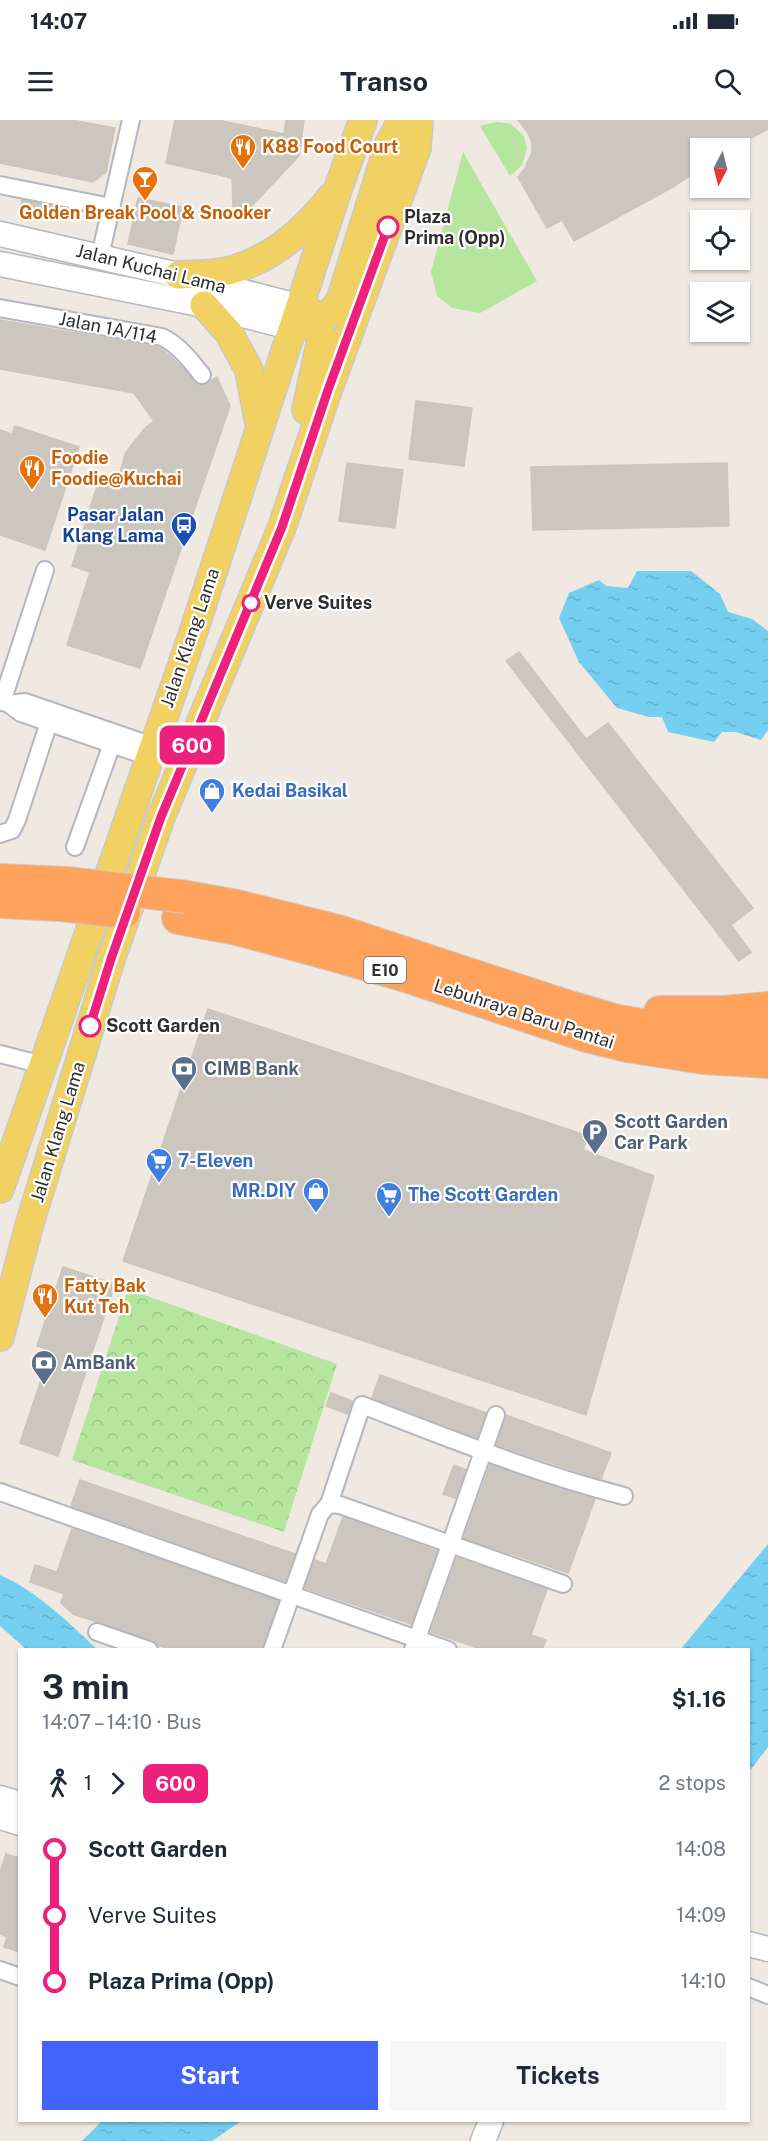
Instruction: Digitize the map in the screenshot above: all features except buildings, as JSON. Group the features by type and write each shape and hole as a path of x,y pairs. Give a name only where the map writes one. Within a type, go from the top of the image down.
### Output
{"highway":[{"name":"Lebuhraya Baru Pantai","path":"0,880 64,894 183,907 237,906 338,931 618,1021 762,1046"},
{"name":"Lebuhraya Baru Pantai","path":"0,902 64,894"},
{"name":"Lebuhraya Baru Pantai","path":"183,907 237,929 409,977 587,1036 627,1046 704,1058 762,1046"},
{"path":"618,1021 655,1012 725,1012 768,1008"}],"main road":[{"name":"Jalan Klang Lama","path":"0,1189 194,633 260,427 304,318 339,186 363,120"},
{"path":"304,318 335,309 341,298 389,144 402,120"},
{"name":"Jalan Klang Lama","path":"0,1337 29,1226 111,959 161,817 287,515 328,390 417,148 419,120"},
{"path":"178,275 234,270 264,256 293,238 325,205 339,186"},
{"name":"Jalan Kuchai Lama","path":"0,234 178,275 304,318"},
{"name":"Jalan Kuchai Lama","path":"0,264 204,305 304,318"},
{"path":"204,305 229,333 249,370 260,427"},
{"path":"277,537 321,340 321,329 304,318"},
{"path":"0,1798 18,1803"},
{"path":"0,1817 18,1822"},
{"path":"750,1944 768,1949"},
{"path":"483,2141 491,2122"}],"street":[{"path":"100,256 131,120"},
{"path":"0,185 111,207"},
{"name":"Jalan 1A/114","path":"0,308 162,337 170,341 191,360 202,375"},
{"path":"45,570 4,702 25,702 51,717 112,744 151,752"},
{"path":"51,717 151,752"},
{"path":"0,834 12,830 18,820 51,717"},
{"path":"75,847 112,744"},
{"path":"0,1053 43,1065"},
{"path":"273,1648 320,1514 329,1504 362,1405 483,1452 624,1496"},
{"path":"415,1645 496,1416"},
{"path":"0,1492 291,1595 415,1645 435,1648"},
{"path":"329,1504 340,1505 563,1584"},
{"path":"97,1632 144,1648"},
{"path":"0,1970 18,1976"},
{"path":"750,1988 768,1995"}],"green space":[{"path":"496,122 511,124 524,136 527,149 522,165 510,176 480,126"},
{"path":"463,152 537,281 480,313 452,308 437,296 431,272"},
{"path":"128,1289 337,1364 284,1532 72,1460"}],"water":[{"path":"637,571 691,571 720,594 728,612 752,619 768,631 768,730 761,740 736,732 722,732 714,742 668,732 662,717 649,717 617,708 579,662 559,618 569,593 599,580 606,586 628,588"},
{"path":"768,1544 768,1747 750,1771 750,1648 682,1648"},
{"path":"0,1575 40,1599 96,1648 25,1648 0,1626"},
{"path":"101,2122 240,2122 212,2141 82,2141"}],"bus line":[{"name":"600","path":"90,1026 161,817 282,527 328,390 388,227"}],"place":[{"name":"K88 Food Court","path":"243,170"},
{"name":"Golden Break Pool & Snooker","path":"145,202"},
{"name":"Plaza Prima (Opp)","path":"388,227"},
{"name":"Foodie Foodie@Kuchai","path":"32,491"},
{"name":"Pasar Jalan Klang Lama","path":"184,548"},
{"name":"Verve Suites","path":"251,603"},
{"name":"Kedai Basikal","path":"212,814"},
{"name":"Scott Garden","path":"90,1026"},
{"name":"CIMB Bank","path":"184,1092"},
{"name":"Scott Garden Car Park","path":"595,1155"},
{"name":"7-Eleven","path":"159,1184"},
{"name":"MR.DIY","path":"316,1214"},
{"name":"The Scott Garden","path":"389,1218"},
{"name":"Fatty Bak Kut Teh","path":"45,1319"},
{"name":"AmBank","path":"44,1386"}]}
